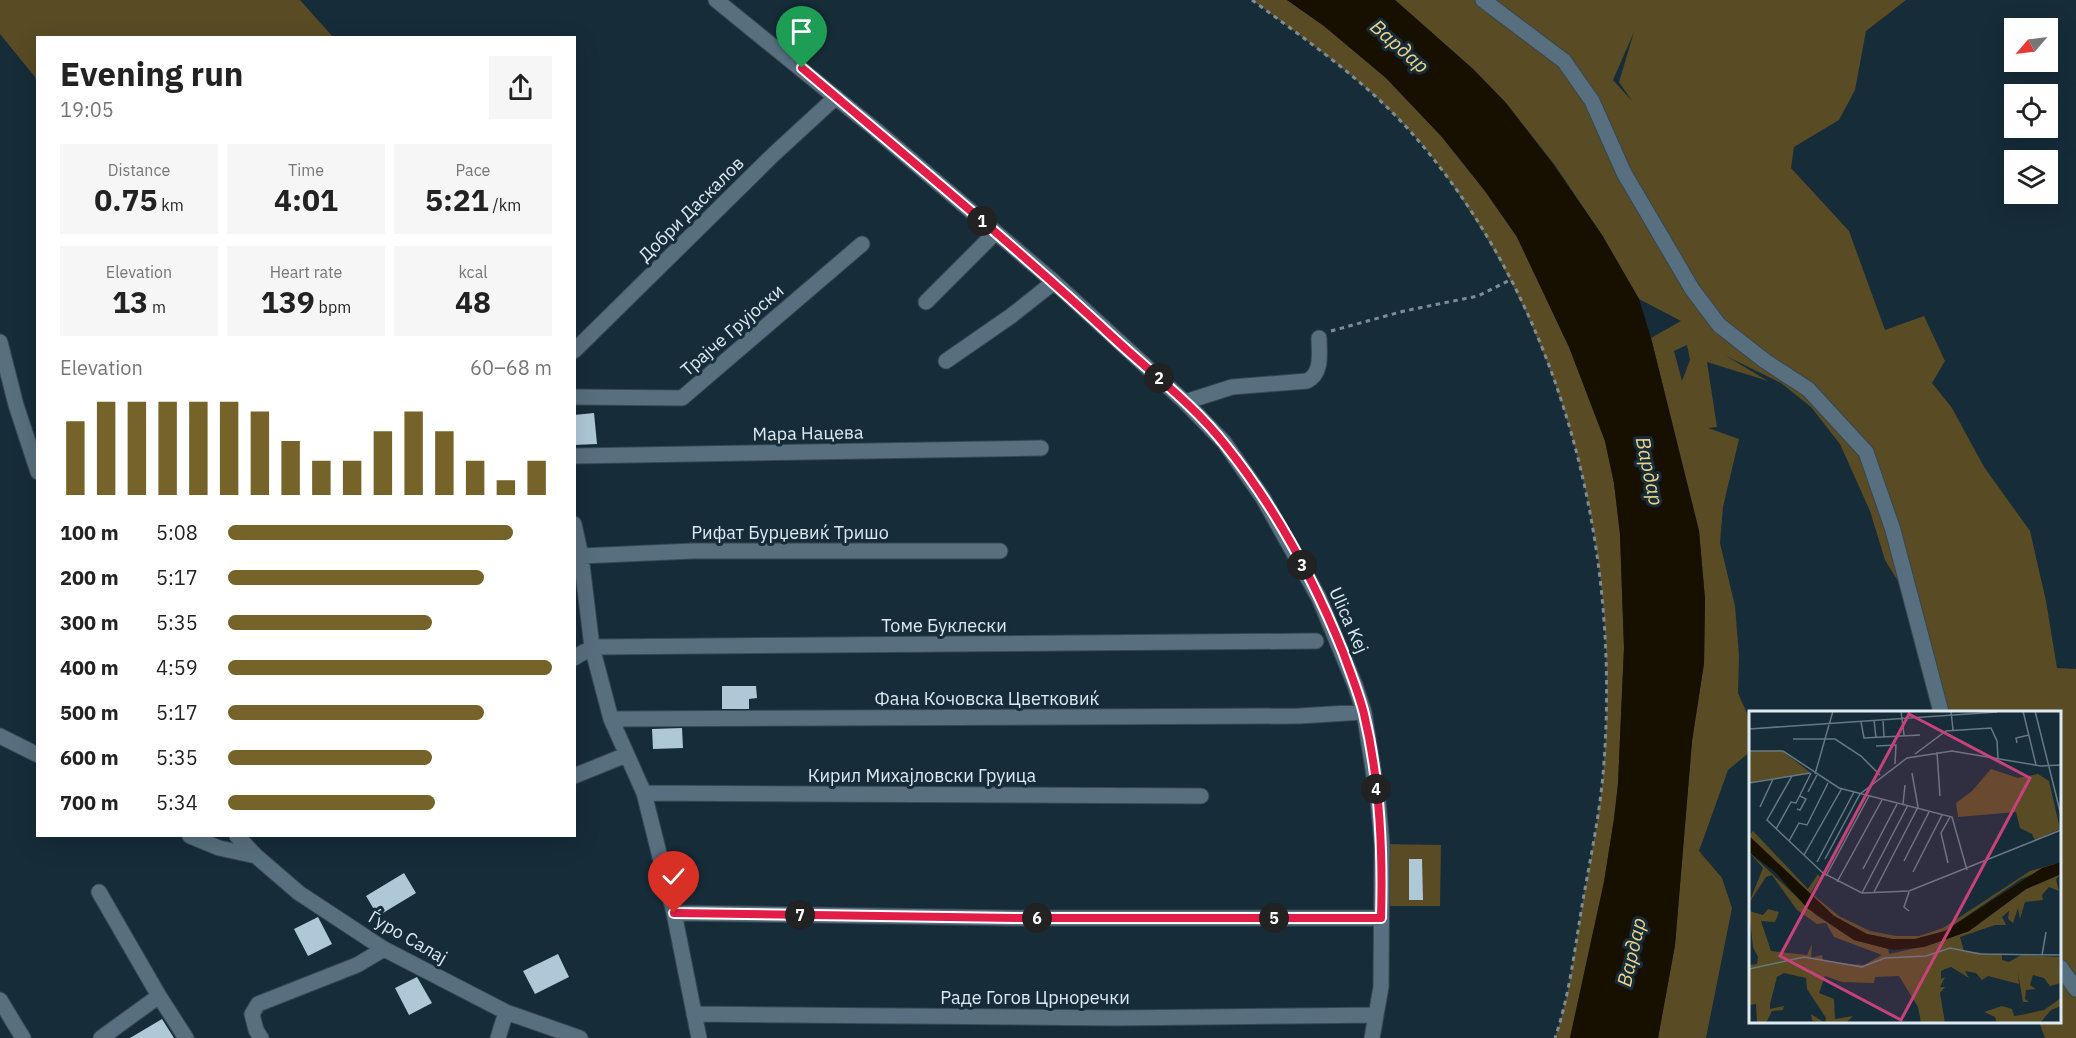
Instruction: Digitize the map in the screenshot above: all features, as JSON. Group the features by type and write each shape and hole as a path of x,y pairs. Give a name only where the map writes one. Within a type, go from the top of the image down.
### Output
{"street":[{"name":"Ulica Kej","path":"716,0 884,136 1054,282 1185,402 1224,442 1263,498 1319,598 1341,647 1364,712 1378,801 1382,844 1381,987 1372,1038"},
{"path":"1483,0 1563,61 1592,100 1628,182 1692,289 1719,325 1765,362 1808,389 1866,452 1893,530 1941,711"},
{"name":"Добри Даскалов","path":"576,349 774,154 836,98"},
{"path":"926,302 995,233"},
{"name":"Трајче Грујоски","path":"576,397 682,398 862,244"},
{"path":"946,361 1011,316 1054,282"},
{"path":"1185,402 1232,387 1312,379 1317,371 1321,336"},
{"path":"0,342 16,405 36,466"},
{"name":"Мара Нацева","path":"576,456 1041,448"},
{"path":"576,535 592,647 611,719 644,793 674,913 699,1038"},
{"name":"Рифат Бурџевиќ Тришо","path":"580,556 693,551 1000,551"},
{"name":"Томе Буклески","path":"592,647 1316,641"},
{"path":"576,657 592,647"},
{"name":"Фана Кочовска Цветковиќ","path":"611,719 1299,716 1364,712"},
{"path":"0,736 36,754"},
{"path":"576,775 626,755"},
{"name":"Кирил Михајловски Груица","path":"644,793 1201,796"},
{"path":"192,837 219,848 256,856"},
{"name":"Ѓуро Салај","path":"238,837 256,856 299,893 384,949 506,1012 580,1038"},
{"path":"99,892 186,1038"},
{"path":"674,913 1015,918 1381,918"},
{"path":"261,1038 256,1030 252,1014 258,1004 357,965 384,949"},
{"path":"2061,968 2076,989"},
{"path":"101,1038 159,996"},
{"path":"0,1000 23,1038"},
{"path":"498,1038 506,1012"},
{"name":"Раде Гогов Црноречки","path":"694,1014 1116,1018 1376,1015"}],"path":[{"path":"1252,0 1311,43 1379,99 1417,138 1448,179 1494,248 1535,331 1573,439 1594,528 1602,592 1607,661 1606,712 1602,785 1568,986 1556,1038"},
{"path":"1321,336 1404,311 1478,296 1510,280"}],"shaded area":[{"path":"0,0 300,0 332,36 36,36 36,81 0,34"},
{"path":"1252,0 1287,0 1324,26 1386,78 1442,137 1485,191 1517,237 1569,347 1605,441 1614,483 1620,534 1624,648 1618,784 1604,882 1570,1038 1555,1038 1568,987 1598,814 1603,779 1607,690 1604,617 1596,545 1582,474 1562,405 1537,337 1506,272 1469,210 1438,165 1399,119 1359,82"},
{"path":"1395,0 1906,0 1866,31 1855,90 1839,120 1794,147 1791,168 1849,231 1885,330 1924,316 1945,361 1932,383 1952,408 1984,467 2030,531 2046,601 2057,668 2076,669 2076,1038 2045,1038 2039,1023 2061,1023 2061,711 1946,711 1924,624 1885,560 1870,511 1840,444 1811,407 1781,383 1726,356 1768,381 1707,362 1717,427 1708,428 1739,439 1723,507 1720,543 1735,606 1739,656 1738,693 1749,718 1749,753 1728,770 1699,851 1722,878 1732,908 1706,1038 1658,1038 1675,945 1692,741 1704,663 1705,599 1699,531 1651,338 1681,321 1639,299 1602,235 1554,164 1506,103 1473,69","holes":["1634,32 1619,82 1632,101 1613,80","1687,345 1690,360 1682,381 1674,351"]},
{"path":"1382,844 1441,845 1440,906 1381,906"}],"water":[{"name":"Вардар","path":"1287,0 1395,0 1473,69 1506,103 1553,164 1602,235 1639,299 1651,338 1699,531 1705,599 1704,663 1692,741 1675,945 1658,1038 1570,1038 1604,882 1618,784 1624,648 1620,534 1614,483 1605,441 1569,347 1517,237 1485,191 1442,137 1386,78 1324,26"}],"building":[{"path":"594,413 597,444 576,445 576,415"},
{"path":"722,686 756,686 757,698 749,699 749,709 722,709"},
{"path":"682,728 683,748 653,749 652,729"},
{"path":"1409,859 1422,859 1423,900 1409,900"},
{"path":"404,873 416,893 378,916 366,896"},
{"path":"318,917 332,944 308,956 294,929"},
{"path":"558,954 569,977 535,994 523,971"},
{"path":"417,977 432,1003 409,1015 395,988"},
{"path":"162,1019 174,1038 130,1038"}],"route":[{"path":"674,913 1015,918 1381,918 1382,844 1378,801 1364,712 1337,638 1319,598 1301,563 1245,470 1224,442 1185,402 1054,282 802,68"}]}
